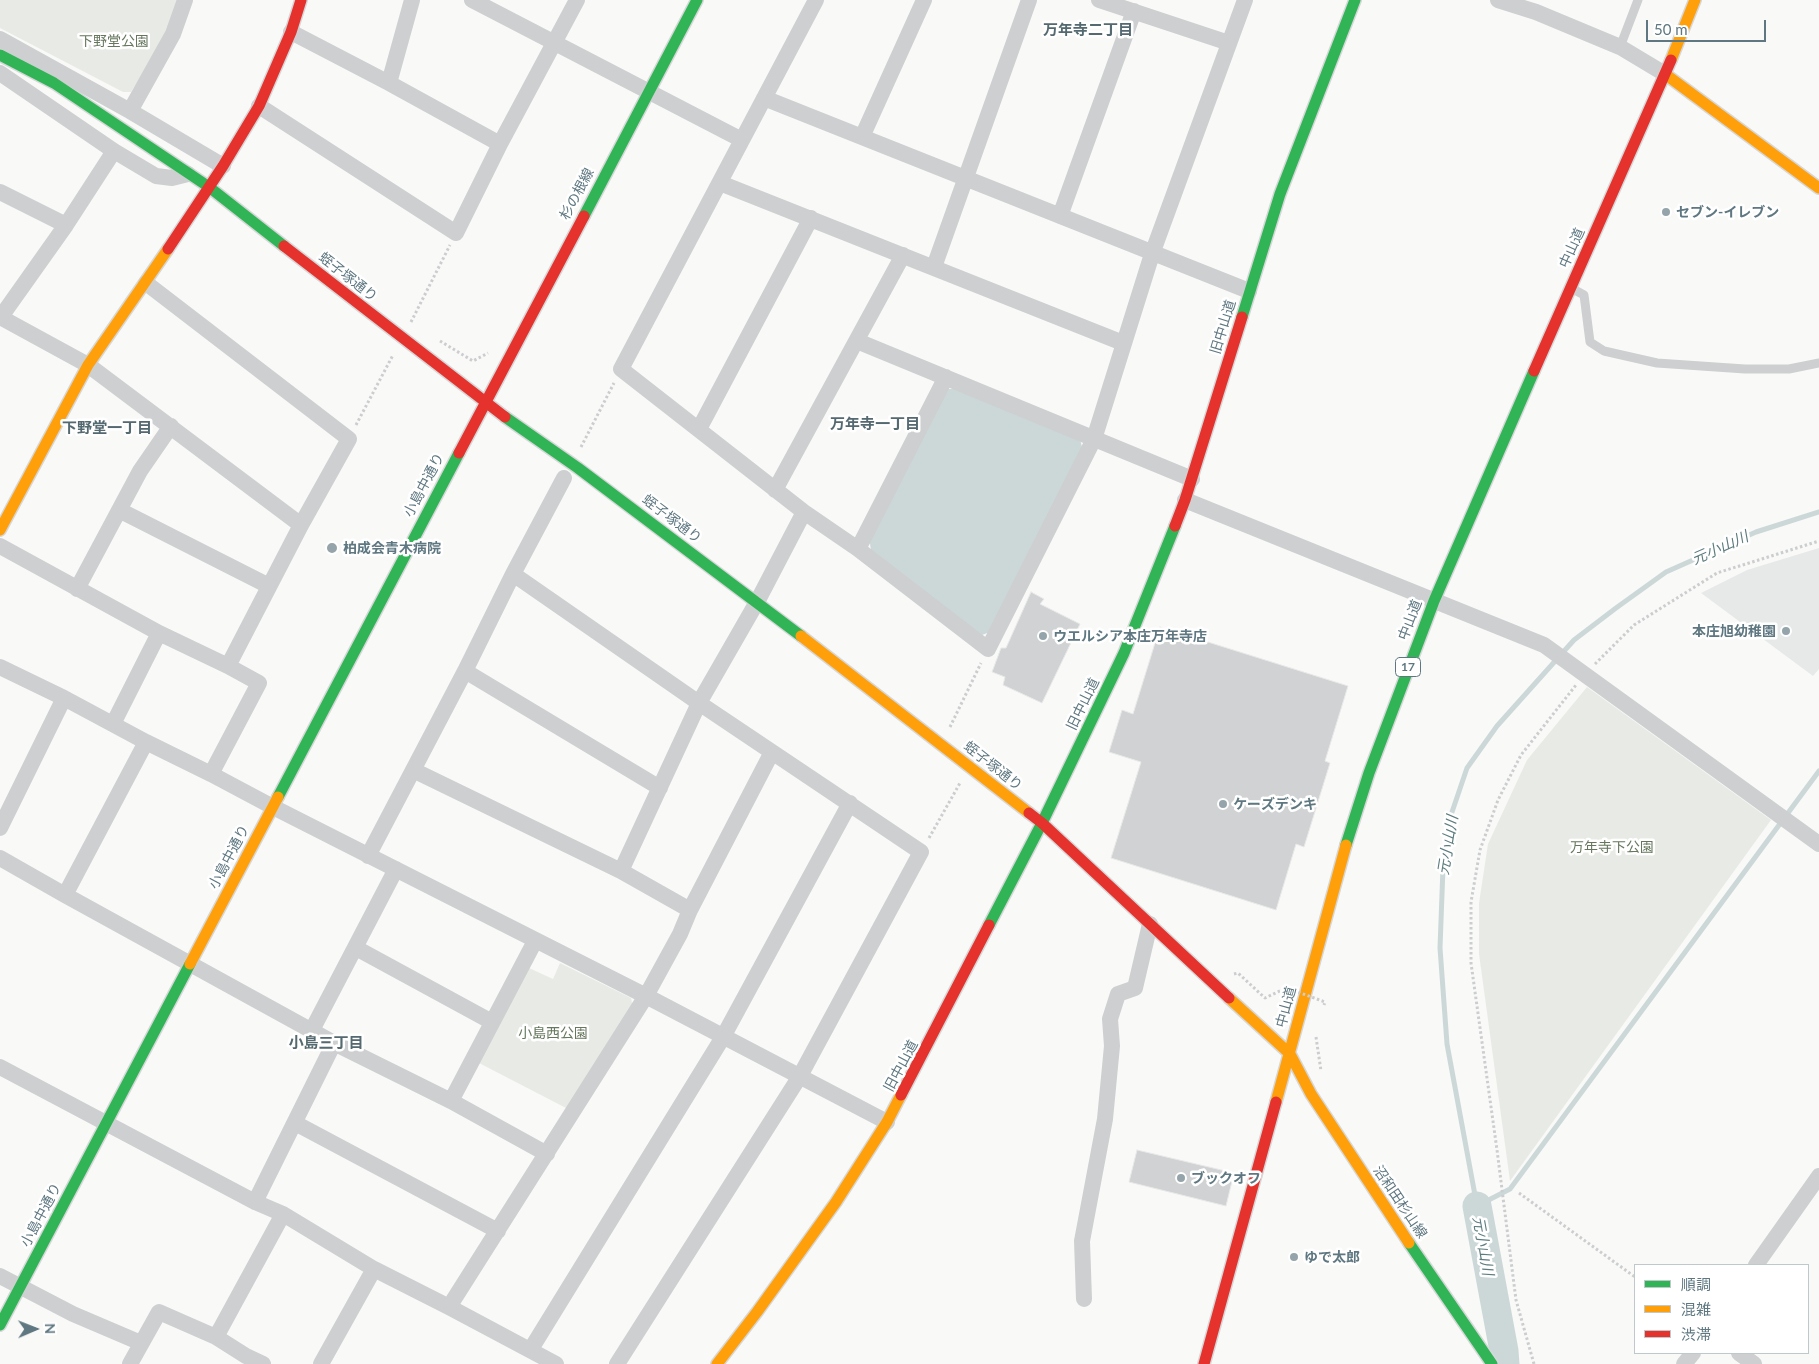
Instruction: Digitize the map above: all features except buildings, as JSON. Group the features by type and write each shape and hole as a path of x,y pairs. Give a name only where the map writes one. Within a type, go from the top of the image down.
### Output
{"main road":[{"path":"0,530 88,365 146,283 223,166 259,106 291,32 301,0"},
{"name":"杉の根線","path":"484,402 697,0"},
{"name":"旧中山道","path":"717,1364 836,1202 887,1122 1042,823 1124,653 1185,500 1280,194 1355,0"},
{"name":"中山道","path":"1204,1364 1346,845 1369,773 1434,600 1665,74 1695,0"},
{"name":"蛭子塚通り","path":"0,55 54,83 209,187 484,402 578,468 756,602 1042,823 1290,1054"},
{"path":"1665,74 1819,188"},
{"name":"小島中通り","path":"0,1325 484,402"},
{"name":"沼和田杉山線","path":"1290,1054 1311,1094 1399,1229 1492,1364"}],"street":[{"path":"130,111 173,34 185,0"},
{"path":"389,83 412,0"},
{"path":"472,0 742,140"},
{"path":"259,106 456,233 500,144 577,0"},
{"path":"816,0 621,369 804,512 858,549 988,649 1094,439 1152,254 1245,0"},
{"path":"862,137 924,0"},
{"path":"934,267 1030,0"},
{"path":"1098,0 1229,43"},
{"path":"1498,0 1536,12 1620,47 1665,74"},
{"path":"1060,216 1134,11"},
{"path":"291,32 500,144"},
{"path":"0,39 130,111 223,166"},
{"path":"0,73 114,151 156,176 172,178 182,170"},
{"path":"764,98 967,178 1152,254 1250,291"},
{"path":"114,151 66,225 0,317 88,365 302,525"},
{"path":"720,183 1123,343"},
{"path":"0,192 66,225"},
{"path":"699,429 811,218"},
{"path":"776,490 903,255"},
{"path":"146,283 349,439 228,666"},
{"path":"857,341 1192,479"},
{"path":"858,549 946,377"},
{"path":"77,589 140,471 170,426"},
{"path":"368,856 564,478"},
{"path":"1185,500 1550,648 1819,844"},
{"path":"118,510 269,586"},
{"path":"620,871 699,703 804,512"},
{"path":"0,546 159,633 228,666 258,683 211,774"},
{"path":"513,574 699,703 921,852 800,1076 617,1364"},
{"path":"113,724 159,633"},
{"path":"0,667 646,996 887,1122"},
{"path":"465,671 660,788"},
{"path":"0,828 64,698"},
{"path":"65,895 146,742"},
{"path":"449,1306 646,996 680,934 690,910 772,752"},
{"path":"413,770 620,871 690,910"},
{"path":"531,1350 724,1037 850,803"},
{"path":"0,858 334,1043 451,1101 547,1154"},
{"path":"312,1030 396,869"},
{"path":"1084,1299 1082,1241 1105,1119 1112,1046 1110,1019 1118,994 1135,988 1150,924"},
{"path":"451,1101 535,941"},
{"path":"356,948 492,1022"},
{"path":"255,1202 334,1043"},
{"path":"0,1067 255,1202 282,1214 374,1269 449,1306 556,1364"},
{"path":"295,1123 498,1231"},
{"path":"1757,1264 1819,1176"},
{"path":"216,1337 282,1214"},
{"path":"321,1364 374,1269"},
{"path":"0,1276 73,1314 141,1343"},
{"path":"130,1364 159,1312 216,1337 244,1360 263,1364"},
{"path":"1684,1364 1692,1354"},
{"path":"1739,1354 1754,1364"}],"lane":[{"path":"1620,47 1638,0"},
{"path":"1571,288 1584,295 1590,342 1604,351 1656,363 1745,369 1788,369 1819,363"}],"path":[{"path":"410,322 456,233"},
{"path":"349,439 394,352"},
{"path":"581,448 621,369"},
{"path":"1534,1364 1516,1300 1498,1150 1471,963 1471,902 1480,850 1498,800 1521,755 1582,671 1634,625 1717,573 1819,541"},
{"path":"950,728 988,649"},
{"path":"921,852 961,780"},
{"path":"1232,974 1238,973 1265,998 1287,988 1325,1002 1322,1013"},
{"path":"1316,1035 1321,1068"},
{"path":"1519,1193 1634,1277"}],"shaded area":[{"path":"947,389 955,389 1080,439 1082,447 990,632 982,635 871,551 869,536"},
{"name":"本庄旭幼稚園","path":"1819,548 1819,669 1813,676 1701,593 1747,570"}],"green space":[{"name":"下野堂公園","path":"0,0 179,0 169,32 131,92 123,92 0,28"},
{"name":"万年寺下公園","path":"1587,687 1771,820 1510,1181 1479,954 1479,903 1488,844 1527,760"},
{"name":"小島西公園","path":"560,963 631,998 633,1008 566,1108 479,1063 529,968 553,979"}],"waterway":[{"name":"元小山川","path":"1819,512 1756,532 1666,572 1616,608 1574,640 1497,726 1467,768 1451,815 1443,867 1440,948 1447,1044 1477,1206 1510,1189 1819,771"},
{"name":"元小山川","path":"1477,1206 1505,1364"}],"traffic: fast":[{"path":"584,216 697,0"},
{"path":"1242,317 1280,194 1355,0"},
{"path":"0,55 54,83 209,187 284,246"},
{"path":"1346,845 1369,773 1434,601 1534,371"},
{"path":"505,417 578,468 801,636"},
{"path":"278,797 459,453"},
{"path":"989,925 1042,823 1124,653 1175,526"},
{"path":"0,1325 190,964"},
{"path":"1409,1243 1492,1364"}],"traffic: slow":[{"path":"1671,60 1695,0"},
{"path":"1665,74 1819,188"},
{"path":"0,530 88,365 168,249"},
{"path":"801,636 1029,813"},
{"path":"190,964 278,797"},
{"path":"1276,1102 1346,845"},
{"path":"1229,998 1290,1054 1311,1094 1409,1243"},
{"path":"717,1364 836,1202 887,1122 901,1095"}],"traffic: jam":[{"path":"168,249 223,166 259,106 291,32 301,0"},
{"path":"1534,371 1671,60"},
{"path":"459,453 584,216"},
{"path":"284,246 505,417"},
{"path":"1175,526 1185,500 1242,317"},
{"path":"1029,813 1229,998"},
{"path":"901,1095 989,925"},
{"path":"1204,1364 1276,1102"}],"place":[{"name":"セブン-イレブン","path":"1666,212"},
{"name":"柏成会青木病院","path":"332,548"},
{"name":"本庄旭幼稚園","path":"1786,631"},
{"name":"ウエルシア本庄万年寺店","path":"1043,636"},
{"name":"ケーズデンキ","path":"1223,804"},
{"name":"ブックオフ","path":"1181,1178"},
{"name":"ゆで太郎","path":"1294,1257"}],"district":[{"name":"万年寺二丁目","path":"1088,30"},
{"name":"万年寺一丁目","path":"875,424"},
{"name":"下野堂一丁目","path":"107,428"},
{"name":"小島三丁目","path":"326,1043"}]}
